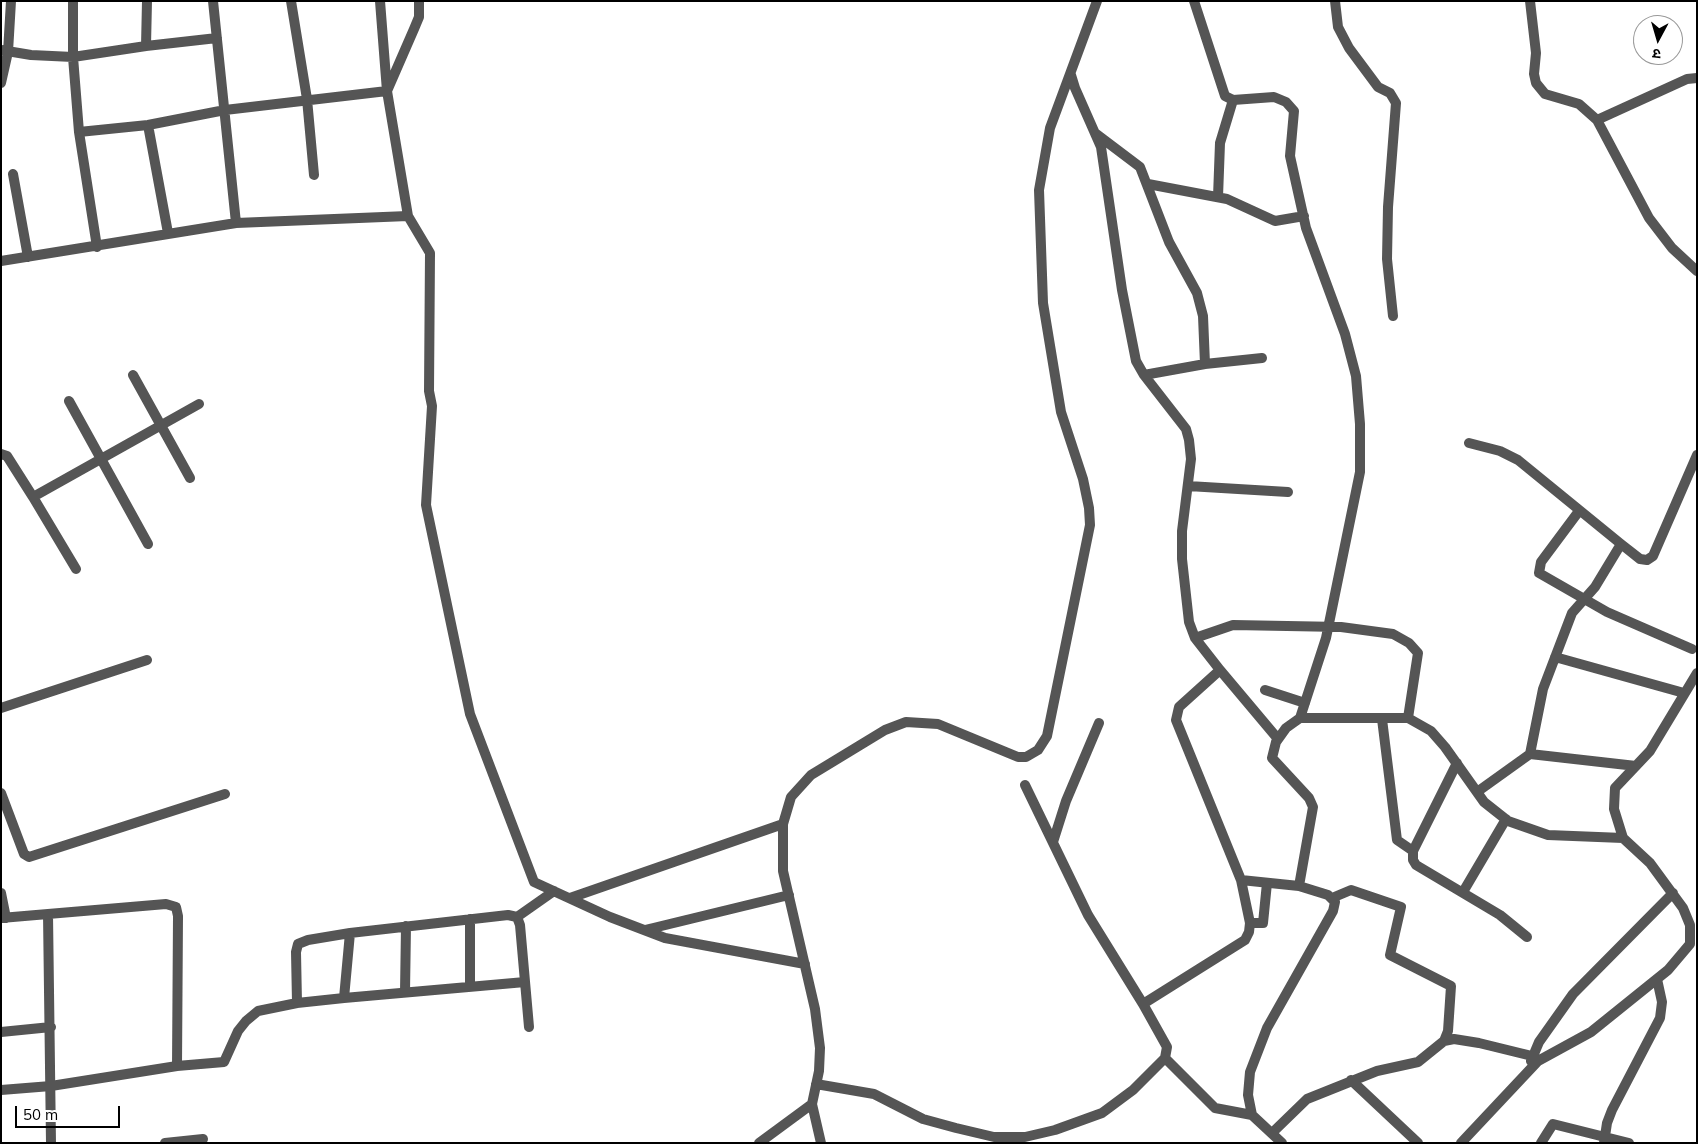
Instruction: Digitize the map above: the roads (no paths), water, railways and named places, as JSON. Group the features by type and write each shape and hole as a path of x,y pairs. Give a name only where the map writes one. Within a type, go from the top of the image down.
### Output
{"street":[{"path":"1,83 11,1"},
{"path":"73,1 73,57 79,132 97,247"},
{"path":"146,46 147,1"},
{"path":"213,1 236,223"},
{"path":"291,1 307,99 314,175"},
{"path":"380,1 387,91 408,216 430,253 429,391 432,406 426,505 470,714 534,882 665,938 805,964"},
{"path":"387,91 419,16 419,1"},
{"path":"821,1143 812,1104 820,1048 815,1009 783,871 784,824 791,797 811,775 885,730 906,722 938,724 1018,757 1026,757 1038,750 1047,736 1090,524 1083,479 1061,412 1043,302 1038,212 1039,190 1050,128 1072,75 1097,1"},
{"path":"1194,1 1222,93 1233,100 1274,97 1286,102 1294,111 1290,156 1304,216 1352,354 1360,424 1360,472 1329,627 1300,718"},
{"path":"1336,1 1338,27 1349,48 1378,87 1390,94 1396,103 1387,250 1393,316"},
{"path":"1530,1 1536,53 1534,74 1536,83 1545,94 1579,104 1597,120 1649,218 1672,248 1697,271"},
{"path":"4,51 73,57 217,38"},
{"path":"1072,75 1074,88 1101,147 1131,345 1136,361 1144,375 1186,429 1191,459 1182,532 1182,559 1188,622 1195,638 1278,739"},
{"path":"1597,120 1686,79 1697,78"},
{"path":"79,132 148,125 225,110 307,99 387,91"},
{"path":"1218,197 1220,143 1233,100"},
{"path":"148,125 168,233"},
{"path":"1095,133 1140,167 1169,242 1197,293 1203,316 1205,364"},
{"path":"13,174 28,257"},
{"path":"1148,184 1227,199 1275,221 1304,216"},
{"path":"1,261 97,247 168,233 236,223 408,216"},
{"path":"1144,375 1205,364 1262,358"},
{"path":"133,375 190,478"},
{"path":"69,401 148,544"},
{"path":"33,497 199,404"},
{"path":"1469,442 1500,450 1518,460 1620,544 1640,559 1648,560 1653,556 1697,455"},
{"path":"1,454 7,456 76,569"},
{"path":"1188,486 1288,492"},
{"path":"1579,511 1541,562 1539,573 1607,612 1692,649"},
{"path":"1530,754 1543,689 1572,613 1595,587 1620,544"},
{"path":"1195,638 1233,625 1329,627 1393,634 1409,643 1418,653 1408,718"},
{"path":"1555,657 1684,692"},
{"path":"1,708 148,660"},
{"path":"1144,1004 1246,940 1250,922 1241,880 1176,720 1178,707 1220,670"},
{"path":"1461,1143 1538,1061 1591,1032 1657,978 1690,944 1693,928 1684,908 1650,862 1623,838 1614,798 1616,788 1650,751 1697,672"},
{"path":"1265,690 1304,703"},
{"path":"1299,886 1312,802 1272,758 1278,739 1286,728 1300,718 1408,718 1430,731 1457,764 1484,802 1506,819 1548,835 1623,838"},
{"path":"1382,719 1397,840 1414,851"},
{"path":"1053,842 1066,801 1099,723"},
{"path":"1477,792 1530,754 1636,766"},
{"path":"1457,764 1414,851 1413,860 1416,865 1500,915 1527,937"},
{"path":"816,1084 874,1094 923,1119 956,1128 994,1137 1025,1137 1054,1130 1102,1113 1133,1090 1165,1058 1167,1047 1144,1004 1088,914 1025,785"},
{"path":"2,792 24,854 29,857 225,794"},
{"path":"1463,892 1506,819"},
{"path":"570,898 784,824"},
{"path":"1241,880 1299,886 1332,898 1335,902 1333,911 1267,1028 1250,1072 1248,1095 1252,1115"},
{"path":"1250,922 1263,923 1267,883"},
{"path":"1272,1132 1308,1099 1377,1071 1418,1062 1444,1041 1448,1031 1451,986 1390,955 1401,907 1351,890 1332,898"},
{"path":"297,1003 296,952 298,944 308,940 350,933 470,918 508,915 517,917 554,891"},
{"path":"1,893 3,918 166,904 176,907 178,916 177,1066"},
{"path":"1528,1072 1532,1056 1539,1042 1573,994 1672,893"},
{"path":"645,930 789,895"},
{"path":"48,914 52,1143"},
{"path":"517,917 520,925 529,1028"},
{"path":"470,918 470,986"},
{"path":"405,992 406,926"},
{"path":"344,998 350,933"},
{"path":"1604,1139 1612,1110 1660,1018 1662,1002 1657,978"},
{"path":"1,1090 51,1086 177,1066 224,1062 238,1031 258,1011 297,1003 525,982"},
{"path":"1,1032 51,1027"},
{"path":"1444,1041 1454,1040 1478,1043 1532,1056"},
{"path":"1539,1042 1555,1052"},
{"path":"1165,1058 1215,1108 1252,1115 1282,1143"},
{"path":"1351,1080 1418,1143"},
{"path":"759,1143 812,1104"},
{"path":"1541,1143 1553,1124 1604,1139 1629,1143"},
{"path":"165,1143 203,1139"}]}
